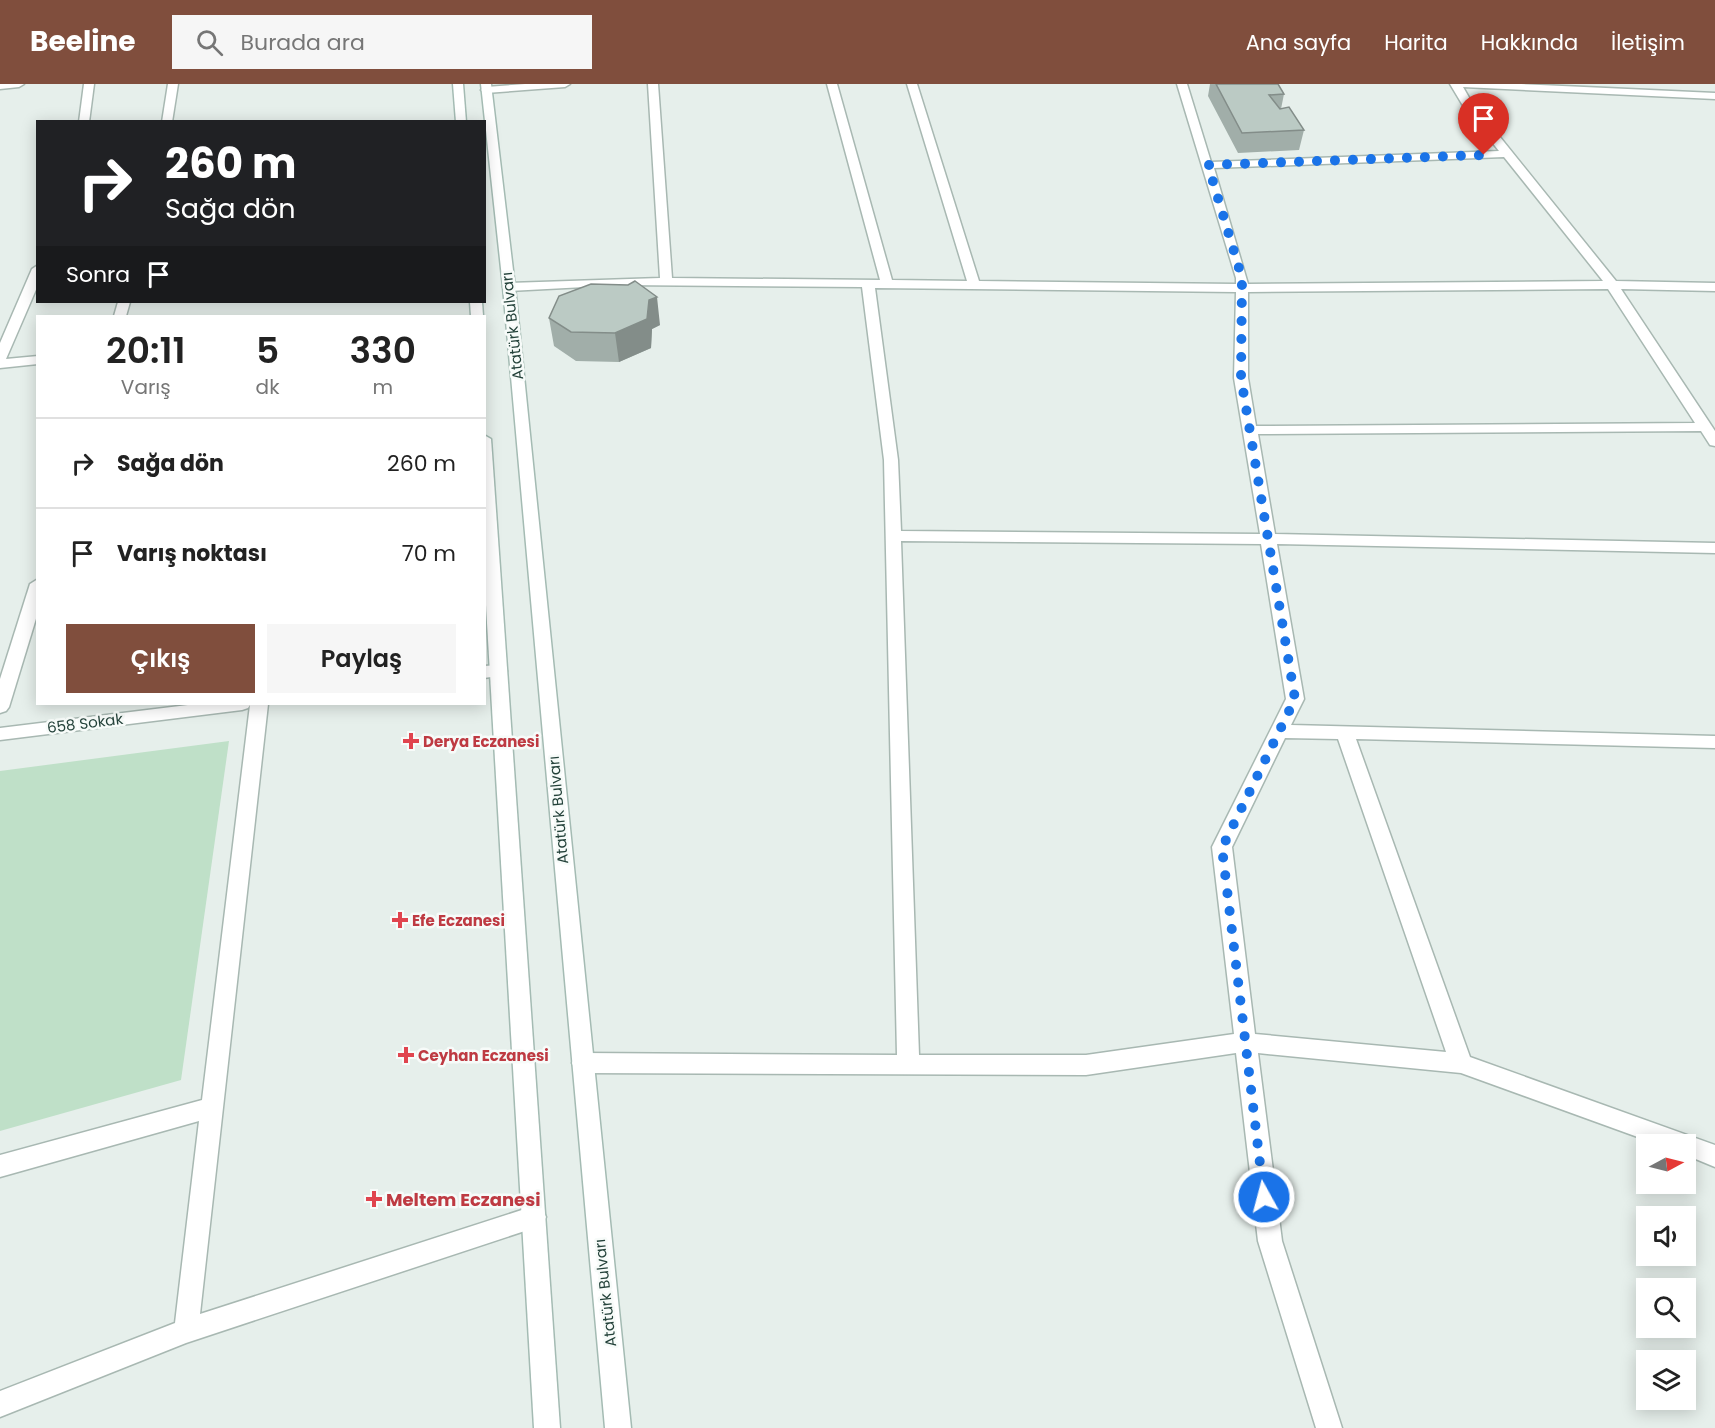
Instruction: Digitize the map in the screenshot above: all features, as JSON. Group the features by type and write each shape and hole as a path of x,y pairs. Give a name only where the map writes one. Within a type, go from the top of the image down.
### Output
{"street":[{"path":"0,86 19,84"},
{"path":"84,120 89,84"},
{"path":"167,120 173,84"},
{"path":"458,84 461,120"},
{"path":"486,87 565,84"},
{"path":"653,84 666,281"},
{"path":"832,84 887,284"},
{"path":"912,84 974,285"},
{"path":"1182,84 1242,278 1241,378 1295,699 1222,848 1270,1242 1329,1428"},
{"path":"1455,84 1710,95 1715,110"},
{"path":"1455,84 1466,102 1612,285 1715,442"},
{"name":"Atatürk Bulvarı","path":"486,87 509,287 618,1428"},
{"path":"1208,165 1507,154"},
{"path":"0,358 36,274"},
{"path":"509,287 623,280 1242,288 1612,285 1715,287"},
{"path":"868,283 891,460 908,1064"},
{"path":"0,364 36,360"},
{"path":"1250,430 1705,427"},
{"path":"486,497 492,672 534,1217 547,1428"},
{"path":"893,536 1268,539 1715,548"},
{"path":"0,707 36,590"},
{"name":"658 Sokak","path":"0,734 234,705"},
{"path":"186,1331 259,705"},
{"path":"1279,731 1715,742"},
{"path":"1345,733 1461,1063"},
{"path":"583,1063 1086,1065 1245,1042 1461,1063 1655,1134"},
{"path":"0,1166 212,1107"},
{"path":"1696,1149 1715,1156"},
{"path":"0,1404 186,1331 534,1217"}],"green space":[{"path":"229,741 181,1080 0,1131 0,771"}],"building":[{"path":"1216,84 1278,84 1284,94 1269,95 1280,109 1289,107 1304,130 1242,133"},
{"path":"635,281 657,297 649,300 647,319 615,333 571,332 549,318 559,296 591,284 628,285"}],"place":[{"name":"Derya Eczanesi","path":"411,741"},
{"name":"Efe Eczanesi","path":"400,920"},
{"name":"Ceyhan Eczanesi","path":"406,1055"},
{"name":"Meltem Eczanesi","path":"374,1199"}],"route":[{"path":"1264,1197 1222,848 1295,699 1241,378 1242,278 1208,165 1484,155"}]}
